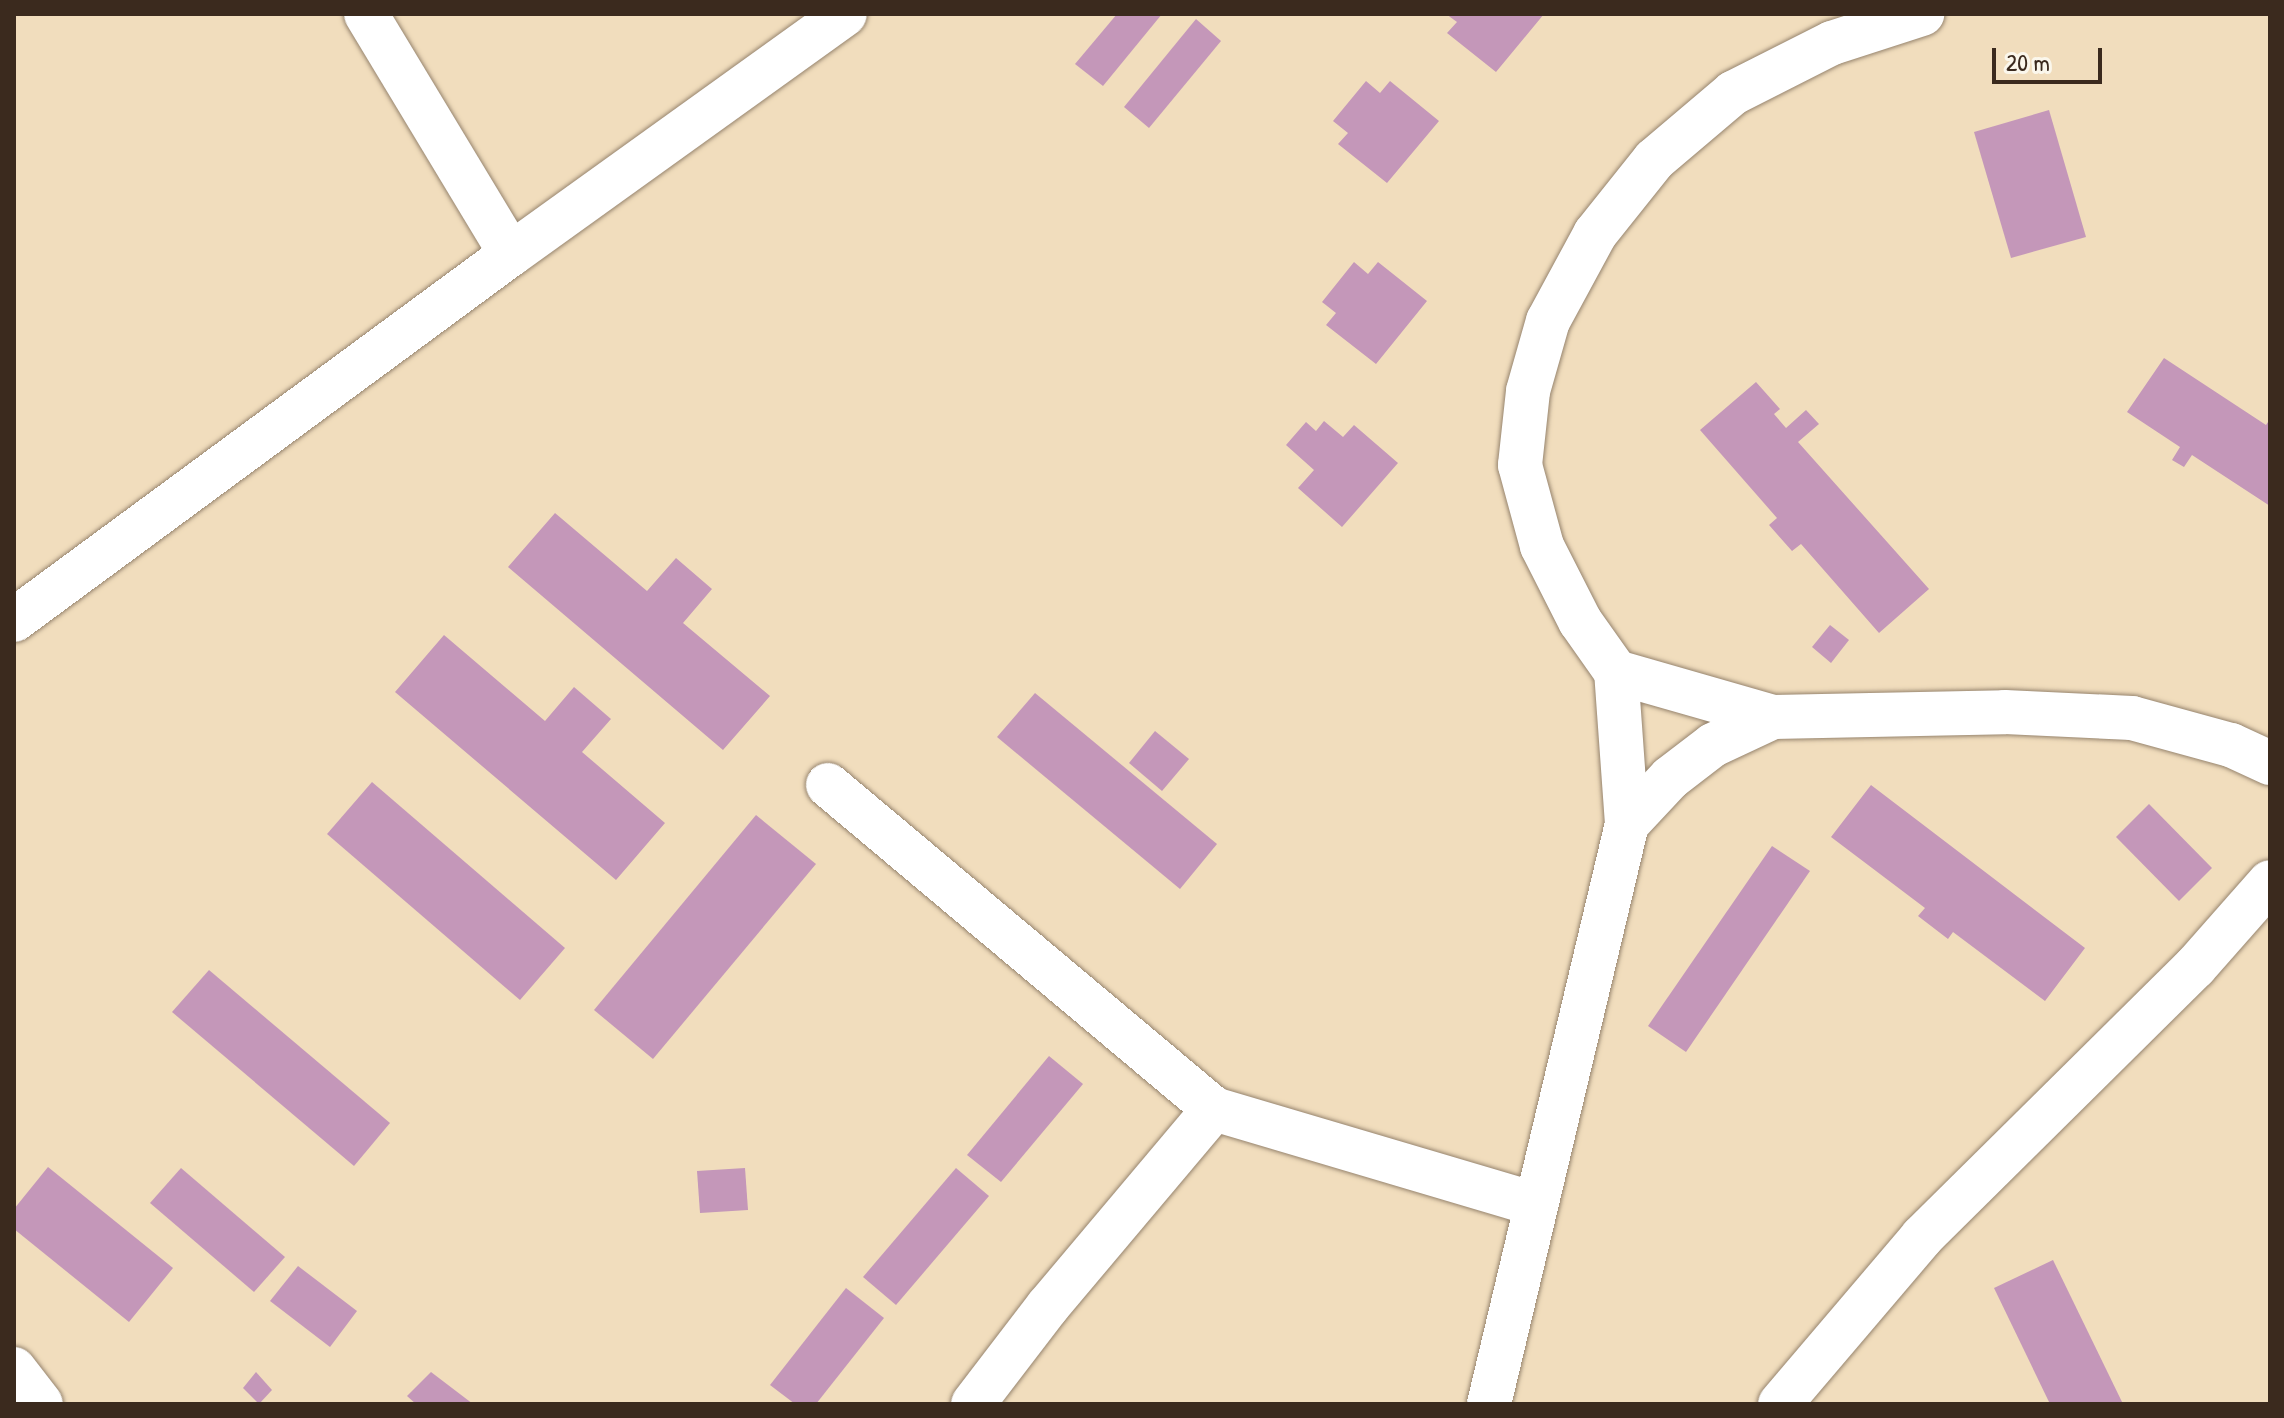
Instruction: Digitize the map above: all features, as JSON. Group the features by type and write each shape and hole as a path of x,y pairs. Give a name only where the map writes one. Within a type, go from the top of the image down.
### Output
{"street":[{"path":"366,14 511,254"},
{"path":"14,620 511,254 845,14"},
{"path":"1489,1404 1534,1204 1627,824 1616,672 1580,621 1542,546 1520,465 1528,391 1548,321 1595,234 1654,160 1733,93 1832,43 1922,14"},
{"path":"1616,672 1773,717 2005,712 2132,718 2231,745 2270,763"},
{"path":"1627,824 1670,778 1713,745 1773,717"},
{"path":"828,785 1214,1109 1534,1204"},
{"path":"1780,1404 1922,1237 2195,967 2270,882"},
{"path":"973,1404 1048,1306 1214,1109"},
{"path":"14,1369 41,1404"}],"building":[{"path":"1117,14 1162,14 1103,86 1075,64"},
{"path":"1446,14 1544,14 1496,72 1447,33 1457,22"},
{"path":"1196,19 1221,41 1149,128 1124,107"},
{"path":"1366,81 1380,93 1390,81 1439,121 1387,183 1338,144 1348,133 1333,121"},
{"path":"2049,110 2086,237 2011,258 1974,132"},
{"path":"1354,262 1368,274 1378,262 1427,301 1376,364 1326,325 1336,313 1322,302"},
{"path":"2164,358 2266,425 2270,419 2270,506 2192,455 2184,467 2172,460 2180,447 2127,412"},
{"path":"1756,382 1780,409 1774,414 1786,428 1806,410 1819,424 1798,442 1929,589 1879,633 1801,544 1792,551 1769,525 1777,518 1700,430"},
{"path":"1324,421 1343,437 1354,425 1398,463 1342,527 1298,488 1314,470 1286,445 1306,422 1316,431"},
{"path":"555,513 647,591 676,558 712,589 683,623 770,696 723,750 508,567"},
{"path":"1830,625 1849,640 1831,663 1812,647"},
{"path":"444,635 545,721 574,687 611,719 582,752 665,823 616,880 395,692"},
{"path":"1035,693 1217,844 1180,889 997,737"},
{"path":"1155,731 1189,759 1162,791 1129,763"},
{"path":"372,782 565,948 520,1000 327,834"},
{"path":"1871,785 2085,948 2045,1001 1953,932 1948,939 1918,916 1925,908 1831,837"},
{"path":"2149,804 2212,868 2179,901 2116,837"},
{"path":"756,815 816,864 653,1059 594,1010"},
{"path":"1772,846 1810,871 1686,1052 1648,1026"},
{"path":"209,970 390,1123 354,1166 172,1012"},
{"path":"1049,1056 1083,1084 1001,1182 967,1155"},
{"path":"48,1167 173,1268 129,1322 14,1229 14,1209"},
{"path":"181,1168 285,1257 254,1292 150,1203"},
{"path":"745,1168 748,1210 700,1213 697,1171"},
{"path":"956,1168 989,1196 896,1305 863,1277"},
{"path":"2053,1260 2123,1404 2050,1404 1994,1288"},
{"path":"298,1266 357,1311 330,1347 270,1301"},
{"path":"846,1288 884,1318 816,1404 795,1404 770,1385"},
{"path":"256,1372 272,1390 259,1404 243,1388"},
{"path":"431,1372 473,1404 416,1404 407,1396"}]}
